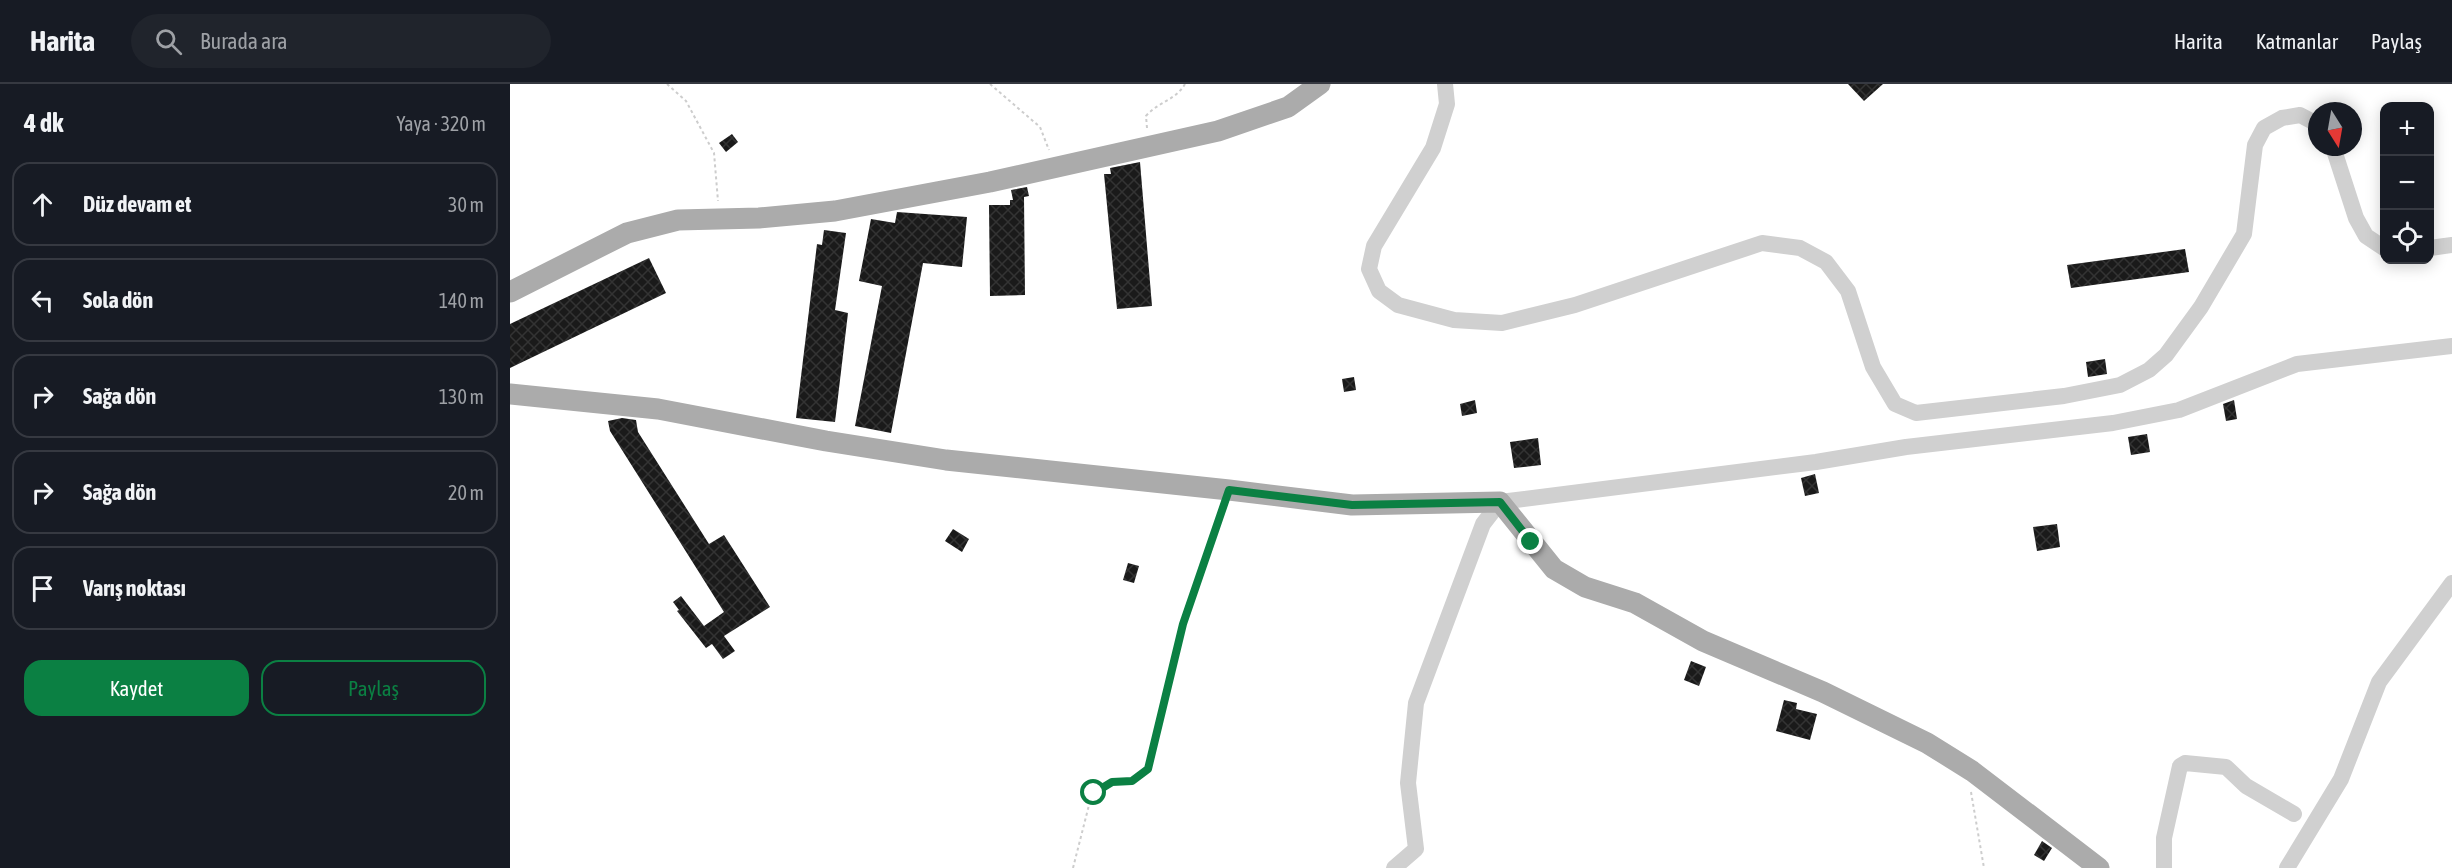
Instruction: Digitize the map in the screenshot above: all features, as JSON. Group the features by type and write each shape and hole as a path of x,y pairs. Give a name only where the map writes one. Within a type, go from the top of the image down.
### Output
{"main road":[{"path":"510,292 627,233 678,220 836,211 990,182 1218,131 1288,107 1320,84"},
{"path":"510,394 658,409 826,441 946,460 1352,505 1500,502 1554,569 1585,586 1635,603 1703,641 1823,692 1927,743 1967,768 2099,868"}],"street":[{"path":"1445,84 1447,104 1433,148 1374,246 1371,258 1369,269 1379,291 1398,305 1454,320 1502,323 1575,305 1762,243 1800,248 1826,262 1848,291 1873,367 1895,404 1916,413 2064,396 2120,385 2149,370 2166,355 2201,307 2244,234 2255,145 2264,128 2282,118 2300,115 2308,119"},
{"path":"2336,156 2356,218 2366,236 2380,245"},
{"path":"2434,247 2452,245"},
{"path":"1394,868 1416,849 1408,783 1416,704 1483,524 1500,502 1816,462 1906,447 2113,423 2179,410 2297,364 2452,346"},
{"path":"2287,868 2341,779 2379,682 2452,583"},
{"path":"2164,868 2164,838 2180,766 2185,763 2226,767 2246,786 2294,814"}],"path":[{"path":"668,84 686,101 714,153 720,219"},
{"path":"990,84 1040,127 1056,167"},
{"path":"1149,146 1146,116 1154,107 1179,95 1185,84"},
{"path":"1072,868 1094,793 1112,782 1132,781 1148,769 1183,624 1229,490"},
{"path":"1967,768 1984,868"}],"building":[{"path":"1848,84 1883,84 1864,101"},
{"path":"732,134 738,142 726,152 719,143"},
{"path":"1140,162 1152,306 1117,309 1104,174 1111,174 1110,168"},
{"path":"1027,187 1029,196 1024,197 1025,295 990,296 989,205 1010,205 1010,200 1013,200 1011,190"},
{"path":"897,212 967,217 962,267 923,263 891,433 855,426 882,286 859,281 871,219 895,223"},
{"path":"824,230 846,233 835,310 848,313 835,422 796,418 817,244 822,245"},
{"path":"2185,249 2189,272 2071,288 2067,265"},
{"path":"649,258 666,293 510,368 510,324"},
{"path":"2105,359 2107,374 2088,377 2086,362"},
{"path":"1354,377 1356,390 1344,392 1342,379"},
{"path":"1475,400 1477,413 1462,416 1460,404"},
{"path":"2234,400 2237,419 2226,421 2223,404"},
{"path":"622,418 636,420 638,432 709,544 724,535 770,607 724,636 735,651 723,659 712,644 706,648 677,611 679,610 673,602 681,596 704,626 724,612 610,431 608,421"},
{"path":"2147,434 2150,452 2131,455 2128,437"},
{"path":"1538,438 1541,465 1514,468 1510,442"},
{"path":"1815,474 1819,493 1805,496 1801,478"},
{"path":"2057,524 2060,547 2037,551 2033,527"},
{"path":"953,529 969,539 962,552 945,541"},
{"path":"1128,563 1139,566 1134,583 1123,580"},
{"path":"1691,661 1706,667 1699,686 1684,680"},
{"path":"1784,700 1797,703 1796,709 1817,714 1810,740 1776,731"},
{"path":"2042,841 2052,848 2044,861 2034,855"}],"route":[{"path":"1094,793 1112,782 1132,781 1148,769 1183,624 1229,490 1352,505 1500,502 1531,542"}]}
